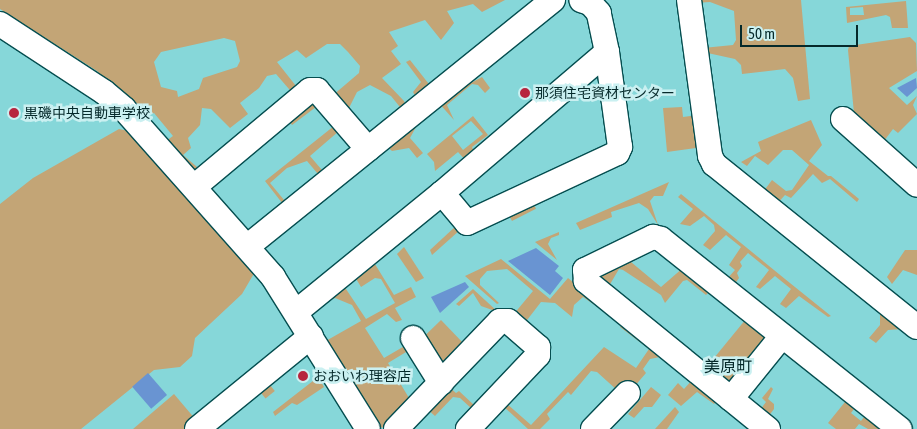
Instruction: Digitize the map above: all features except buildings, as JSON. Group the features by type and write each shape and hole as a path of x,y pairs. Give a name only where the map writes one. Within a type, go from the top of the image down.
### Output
{"street":[{"path":"248,246 553,0"},
{"path":"442,193 462,220 467,223 617,153 620,147 604,25 590,3 581,0"},
{"path":"689,0 710,156 714,164 917,327"},
{"path":"0,24 104,92 124,109 248,246 296,312 368,429"},
{"path":"296,312 442,193 607,52"},
{"path":"194,187 310,90 317,90 368,149"},
{"path":"843,119 917,186"},
{"path":"768,429 586,282 585,270 653,237 661,240 900,429"},
{"path":"396,429 500,321 508,321 538,347 538,355 468,429"},
{"path":"197,429 224,421 311,336"},
{"path":"731,399 782,336"},
{"path":"414,338 441,383"},
{"path":"593,429 628,393"}],"shaded area":[{"path":"0,0 505,0 482,12 473,4 447,11 454,23 441,40 425,20 389,32 398,46 391,51 401,64 382,78 404,101 407,108 404,112 391,96 370,85 357,92 348,110 332,96 359,73 360,66 340,44 327,44 306,58 297,50 277,62 300,91 295,96 276,74 267,76 259,88 240,103 248,114 230,128 211,109 202,108 200,125 188,138 191,148 183,155 203,172 193,171 166,141 173,136 154,113 142,117 97,71 0,9","holes":["224,38 235,41 240,61 237,67 203,78 199,89 178,97 177,91 161,87 154,62 161,52"]},
{"path":"694,0 801,0 810,99 798,101 793,78 785,69 742,74 741,65 735,59 703,52 703,48 733,45 736,40 734,11 710,2 695,3"},
{"path":"906,1 908,28 892,28 890,17 886,15 847,23 846,7","holes":["863,7 864,15 850,15 850,8"]},
{"path":"910,37 916,43 917,71 889,88 907,105 917,96 913,105 917,114 898,133 893,129 884,141 855,124 849,46"},
{"path":"410,60 432,88 417,99 413,92 421,82 406,62"},
{"path":"482,77 490,88 485,93 478,85 472,84 447,105 454,120 437,101"},
{"path":"310,99 316,107 292,125 286,117"},
{"path":"682,107 683,117 698,115 703,147 667,152 663,108"},
{"path":"473,116 488,135 472,147 476,157 468,163 458,152 435,171 434,162 427,154","holes":["471,121 483,134 463,150 452,136"]},
{"path":"811,120 822,145 809,161 859,199 857,202 830,179 822,183 813,174 791,198 785,195 775,206 763,192 772,180 786,191 792,190 809,165 792,150 783,150 768,165 755,156 747,166 741,162 761,151 758,142"},
{"path":"411,121 416,127 410,138 423,153 417,158 409,148 392,151 383,143"},
{"path":"339,122 339,131 310,156 327,176 323,180 307,161 287,168 270,183 289,206 286,208 265,181"},
{"path":"119,129 133,132 256,270 242,294 195,338 192,356 180,367 154,370 81,429 0,429 0,204 33,178"},
{"path":"669,182 663,196 654,196 650,201 658,225 648,209 639,203 611,212 612,217 580,230 576,223"},
{"path":"681,194 831,316 828,317 799,296 786,308 780,304 791,289 775,276 760,289 756,287 769,270 748,253 740,262 742,266 737,273 739,278 734,285 726,280 735,270 729,265 741,247 726,235 710,250 703,245 715,231 714,225 704,216 690,226 680,224 693,209 678,197"},
{"path":"531,199 536,209 512,221 507,211"},
{"path":"457,225 460,230 432,255 430,250"},
{"path":"559,232 559,235 551,238 548,244 557,260 535,242"},
{"path":"404,247 424,278 416,282 397,254"},
{"path":"905,250 917,250 917,275 903,270 892,284 887,277"},
{"path":"370,256 394,295 411,287 416,297 395,308 402,320 396,322 387,314 365,328 384,358 408,344 411,349 388,363 409,398 427,383 417,362 421,360 431,378 430,383 384,428 377,426 324,342 361,321 352,305 335,298 309,309 319,335 305,310 340,280 366,319 395,303 381,279 375,278 361,287 352,272 352,269"},
{"path":"625,257 661,287 684,267 711,290 706,295 687,280 683,281 665,303 661,295 619,269 609,286 601,285 601,270"},
{"path":"501,259 550,299 568,278 606,309 602,310 583,297 574,305 572,317 555,303 541,302 524,324 513,315 533,291 507,269 487,271 480,279 480,285 499,303 497,304 465,276"},
{"path":"473,289 498,312 481,306 473,293 459,306 456,304"},
{"path":"880,309 903,329 888,330 876,343 869,338 880,325"},
{"path":"746,319 768,336 734,384 726,385 705,369"},
{"path":"441,320 466,346 445,366 420,340"},
{"path":"624,322 668,358 665,361 660,357 650,359 643,369 646,373 634,387 628,381 618,391 597,372 591,371 571,395 568,392 547,414 550,419 540,429 528,429 502,405 505,402 531,425 604,347 636,368 649,349 620,327"},
{"path":"318,377 324,387 297,405 292,403 275,416 273,412"},
{"path":"693,379 718,400 714,404 697,392 681,406 668,395 678,383 684,389"},
{"path":"266,380 275,391 265,398 257,388"},
{"path":"448,386 456,393 459,391 475,406 472,409 460,398 453,397 435,416 427,409"},
{"path":"651,387 661,395 652,407 644,407 634,418 628,414"},
{"path":"771,387 773,389 768,399 774,404 774,409 768,417 760,410 766,402 762,398"},
{"path":"174,394 196,420 185,429 133,429"},
{"path":"849,397 857,405 851,413 861,421 867,413 883,426 880,429 868,429 859,424 855,429 836,429 828,423"},
{"path":"675,407 679,412 667,429 655,429"}],"water":[{"path":"916,78 917,88 907,97 897,88"},
{"path":"536,248 559,266 555,271 563,278 550,295 508,261"},
{"path":"465,282 469,287 440,313 431,297"},
{"path":"148,373 167,395 151,409 132,387"}],"place":[{"name":"那須住宅資材センター","path":"525,93"},
{"name":"黒磯中央自動車学校","path":"14,113"},
{"name":"おおいわ理容店","path":"303,376"}],"district":[{"name":"美原町","path":"728,366"}]}
